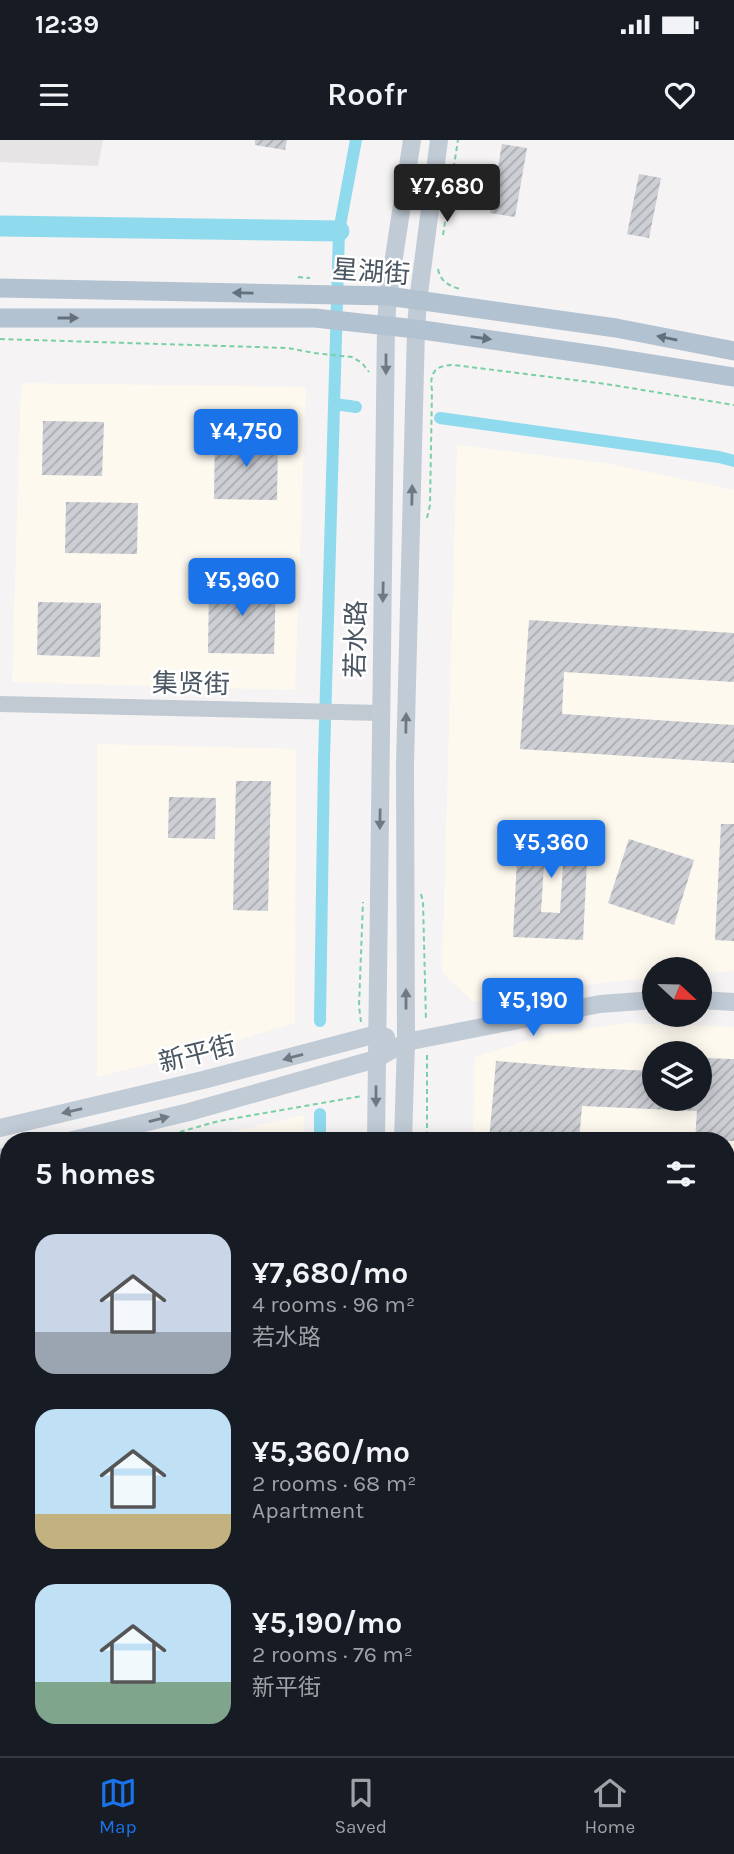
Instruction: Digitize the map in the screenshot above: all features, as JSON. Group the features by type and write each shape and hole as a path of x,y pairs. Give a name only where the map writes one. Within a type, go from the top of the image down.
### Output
{"main road":[{"name":"若水路","path":"376,1132 386,326 388,296 412,140"},
{"name":"若水路","path":"403,1132 406,1042 405,764 416,329 439,140"},
{"name":"星湖街","path":"0,288 388,296 616,328 734,351"},
{"name":"星湖街","path":"0,318 315,318 416,329 734,377"},
{"name":"新平街","path":"106,1132 189,1112 376,1059 406,1042 600,1004 642,1001"},
{"path":"712,1001 734,1002"},
{"name":"新平街","path":"0,1128 203,1080 377,1034 406,1042"}],"street":[{"name":"集贤街","path":"0,704 382,713"}],"path":[{"path":"442,240 458,140"},
{"path":"0,339 288,348 352,357 362,363 370,376"},
{"path":"427,518 430,492 430,380 439,367 454,365 606,384 734,405"},
{"path":"420,890 424,902 427,1132"},
{"path":"179,1132 219,1121 369,1095"}],"shaded area":[{"path":"0,140 103,140 98,166 0,162"},
{"path":"21,383 306,387 295,690 12,682"},
{"path":"457,445 611,464 734,490 734,971 712,973 712,957 642,957 642,979 473,1002 442,972"},
{"path":"97,744 296,749 295,1023 192,1054 97,1077"},
{"path":"625,1023 642,1024 642,1027 734,1027 734,1132 473,1132 475,1057 545,1035"},
{"path":"304,1115 303,1132 229,1132"}],"building":[{"path":"255,140 287,140 285,150 255,145"},
{"path":"502,144 527,148 515,217 490,213"},
{"path":"639,174 661,178 649,238 627,234"},
{"path":"43,421 104,422 102,476 42,475"},
{"path":"215,437 278,438 277,500 214,499"},
{"path":"66,502 138,503 137,554 65,553"},
{"path":"209,581 276,583 274,654 208,653"},
{"path":"38,602 101,603 100,657 37,655"},
{"path":"529,620 734,633 734,682 564,672 562,714 734,725 734,763 520,749"},
{"path":"236,781 271,781 268,911 233,910"},
{"path":"169,797 216,798 215,839 168,838"},
{"path":"519,820 589,823 583,940 513,937","holes":["545,849 564,850 560,913 541,912"]},
{"path":"721,824 734,824 734,941 715,940"},
{"path":"629,839 694,860 674,925 608,903"},
{"path":"712,1058 734,1059 734,1132 696,1132 697,1111 712,1111"},
{"path":"496,1061 642,1070 642,1109 582,1106 580,1132 490,1132"}],"waterway":[{"path":"320,1021 324,759 339,231 356,140"},
{"path":"0,226 339,231"},
{"path":"335,404 356,407"},
{"path":"440,418 734,461"},
{"path":"320,1114 320,1132"}]}
